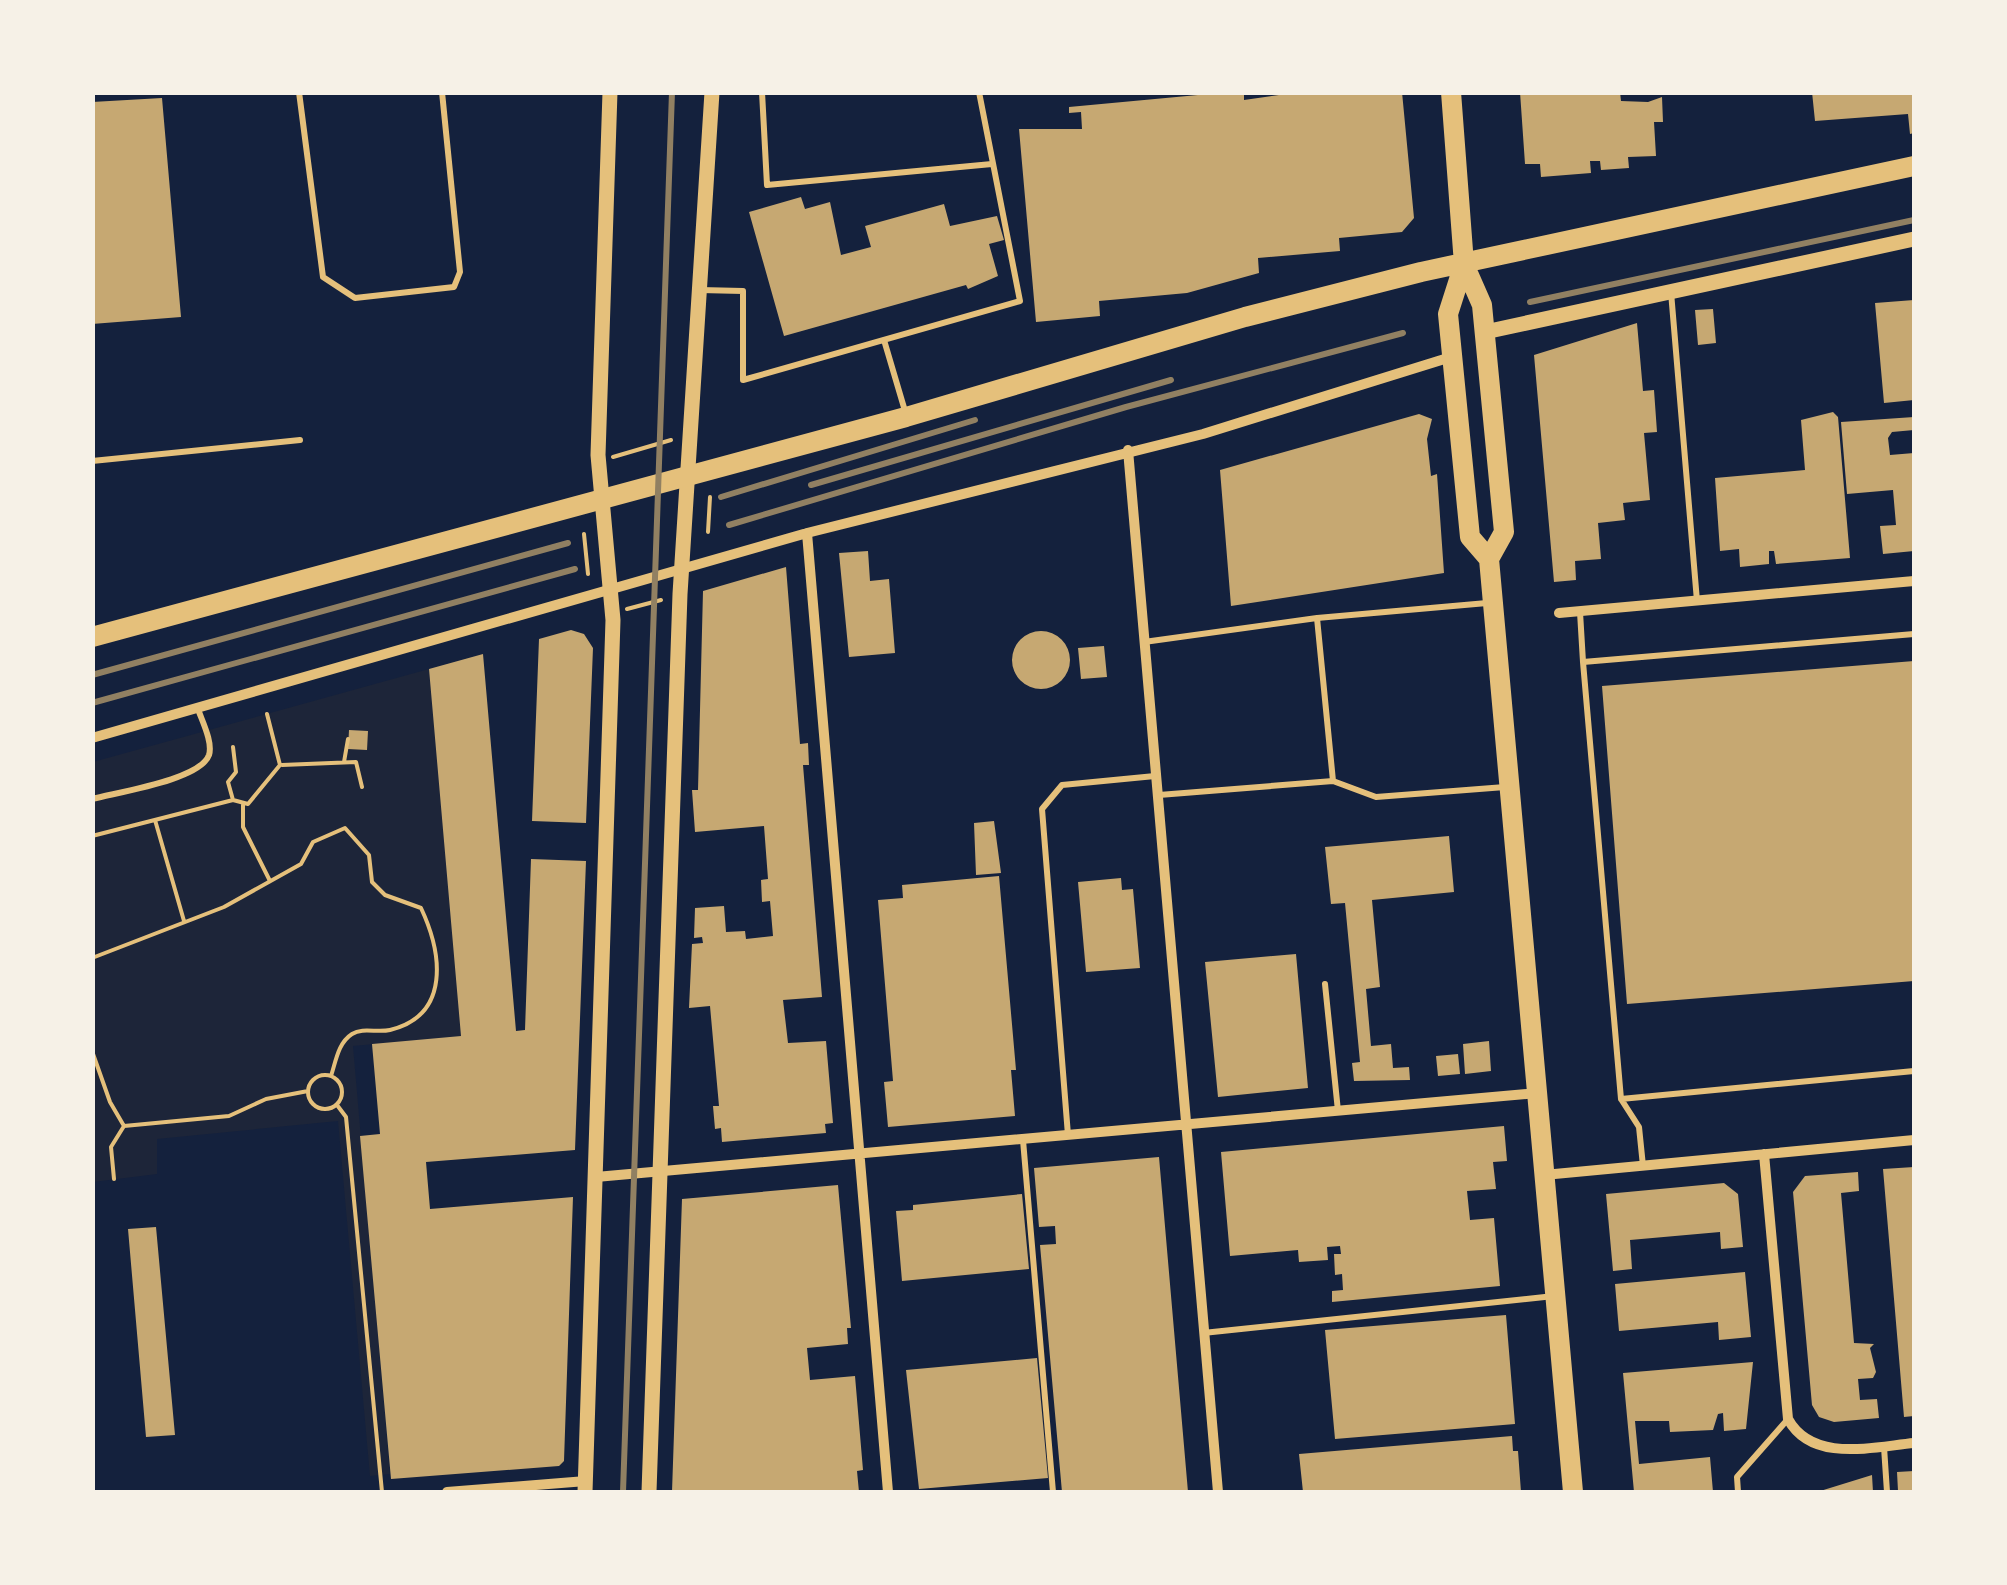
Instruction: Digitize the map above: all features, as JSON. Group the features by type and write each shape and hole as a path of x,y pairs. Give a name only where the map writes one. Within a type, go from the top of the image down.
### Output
{"main road":[{"path":"1451,92 1464,264 1482,304 1504,532 1489,559 1573,1492"},
{"path":"92,637 906,417 1245,317 1464,264 1914,166"},
{"path":"1464,264 1448,314 1470,537 1489,559"}],"street":[{"path":"448,1492 586,1486 609,806 610,592 600,499 610,92"},
{"path":"650,1492 681,570 712,92"},
{"path":"1485,332 1914,239"},
{"path":"92,738 807,534 1203,434 1452,357"},
{"path":"1128,450 1218,1492"},
{"path":"807,534 888,1492"},
{"path":"1559,613 1914,581"},
{"path":"596,1177 1537,1093"},
{"path":"1544,1174 1914,1140"},
{"path":"1764,1154 1788,1419 1802,1440 1815,1444 1850,1449 1914,1444"}],"lane":[{"path":"299,92 322,277 355,298 454,286 460,272 442,92"},
{"path":"762,92 767,185 992,164"},
{"path":"699,290 743,292 743,380 1020,301 979,92"},
{"path":"1671,291 1696,601"},
{"path":"884,340 906,417"},
{"path":"92,461 300,440"},
{"path":"1144,642 1317,618 1493,602"},
{"path":"1580,611 1620,1100 1639,1127 1642,1166"},
{"path":"1317,618 1332,781"},
{"path":"1583,662 1914,634"},
{"path":"92,799 194,772 208,756 209,748 198,708"},
{"path":"1068,1134 1042,809 1062,785 1155,776"},
{"path":"1158,795 1332,781 1376,796 1510,787"},
{"path":"1324,984 1338,1111"},
{"path":"1620,1100 1914,1072"},
{"path":"1023,1138 1053,1492"},
{"path":"1202,1333 1555,1296"},
{"path":"1738,1492 1737,1477 1788,1419"},
{"path":"1884,1446 1887,1492"}],"path":[{"path":"612,457 651,449 675,438"},
{"path":"708,532 710,498"},
{"path":"584,534 588,574"},
{"path":"627,609 668,598"},
{"path":"92,836 232,800 243,803 260,794 280,765 267,714"},
{"path":"344,762 348,739"},
{"path":"232,746 236,772 228,782 232,800"},
{"path":"280,765 356,762 362,788"},
{"path":"243,803 243,827 270,881"},
{"path":"155,819 184,921"},
{"path":"92,958 224,907 301,864 313,842 345,828 368,855 372,882 385,895 422,908 437,956 437,994 429,1009 389,1030 360,1030 350,1035 341,1044 331,1076"},
{"path":"92,1051 110,1102 124,1126"},
{"path":"331,1076 316,1078 308,1091 311,1102 320,1109 337,1105"},
{"path":"331,1076 342,1089 337,1105"},
{"path":"124,1126 229,1116 266,1099 308,1091"},
{"path":"337,1105 346,1117 382,1492"},
{"path":"114,1179 111,1147 124,1126"}],"shaded area":[{"path":"429,669 461,1036 353,1046 390,1474 370,1476 338,1121 157,1139 157,1174 93,1182 93,762"}],"building":[{"path":"1244,92 1244,100 1300,92 1402,92 1414,218 1402,232 1339,238 1340,251 1258,258 1259,273 1187,293 1099,301 1100,316 1036,322 1019,129 1082,129 1081,112 1069,113 1069,107"},
{"path":"1520,92 1620,92 1621,101 1648,102 1662,97 1663,122 1654,122 1656,156 1628,157 1629,168 1601,170 1600,161 1590,161 1591,173 1541,177 1540,164 1525,164"},
{"path":"1812,92 1914,92 1914,133 1910,134 1908,114 1815,121"},
{"path":"162,98 181,317 92,324 92,102"},
{"path":"801,197 805,209 830,202 841,255 871,247 865,226 944,204 950,226 997,216 1004,240 989,244 998,276 968,289 966,285 784,336 749,212"},
{"path":"1914,300 1914,400 1884,403 1875,303"},
{"path":"1713,309 1716,343 1698,345 1695,310"},
{"path":"1637,323 1643,391 1654,390 1657,432 1644,433 1650,500 1623,503 1625,520 1598,523 1601,559 1575,561 1576,580 1554,582 1534,355"},
{"path":"1833,412 1838,417 1850,558 1776,564 1774,551 1769,551 1769,564 1740,567 1739,549 1720,551 1715,478 1805,470 1801,420"},
{"path":"1419,414 1432,419 1427,439 1431,476 1437,474 1444,573 1231,606 1220,470"},
{"path":"1914,417 1914,430 1892,432 1888,438 1890,455 1914,453 1914,551 1883,554 1880,526 1896,525 1893,490 1847,494 1841,422"},
{"path":"868,551 870,581 889,579 895,653 849,657 839,553"},
{"path":"786,567 800,744 808,743 809,765 803,765 822,997 783,1000 788,1043 826,1041 833,1123 825,1124 826,1133 722,1142 721,1128 715,1129 713,1106 719,1106 710,1006 689,1008 692,944 703,943 702,937 694,938 695,908 724,906 726,932 745,931 746,939 773,936 770,901 762,902 761,880 768,879 764,826 695,832 692,790 698,790 703,591"},
{"path":"571,630 584,634 593,648 586,823 532,821 539,639"},
{"path":"1041,631 1061,640 1070,660 1061,680 1041,689 1021,680 1012,660 1021,640"},
{"path":"1104,646 1107,677 1081,679 1078,648"},
{"path":"483,654 516,1031 525,1030 531,859 586,861 575,1150 426,1162 430,1209 573,1197 564,1461 559,1466 391,1479 360,1136 380,1134 372,1044 461,1036 429,669"},
{"path":"1914,661 1914,981 1627,1004 1602,686"},
{"path":"349,730 368,731 367,750 348,749"},
{"path":"994,821 1001,873 976,875 974,823"},
{"path":"1449,836 1454,892 1372,900 1380,987 1366,989 1371,1046 1391,1044 1393,1068 1409,1067 1410,1080 1354,1081 1352,1063 1360,1062 1345,903 1331,904 1325,847"},
{"path":"999,876 1016,1070 1011,1070 1015,1116 888,1127 884,1082 893,1081 878,900 903,898 902,885"},
{"path":"1121,878 1122,890 1133,889 1140,968 1086,972 1078,882"},
{"path":"1296,954 1308,1088 1218,1097 1205,962"},
{"path":"1489,1041 1491,1071 1465,1074 1463,1044"},
{"path":"1458,1054 1460,1074 1438,1076 1436,1056"},
{"path":"1504,1126 1507,1161 1493,1162 1496,1189 1467,1191 1470,1220 1494,1218 1500,1286 1332,1302 1332,1291 1343,1290 1342,1274 1335,1275 1334,1254 1341,1254 1340,1246 1327,1247 1328,1260 1299,1262 1298,1250 1230,1256 1221,1152"},
{"path":"1159,1157 1188,1492 1062,1492 1040,1245 1056,1244 1055,1226 1039,1227 1034,1168"},
{"path":"1914,1167 1914,1416 1904,1417 1883,1169"},
{"path":"1858,1172 1859,1191 1841,1193 1854,1343 1874,1344 1870,1348 1876,1372 1873,1378 1858,1379 1860,1400 1877,1399 1879,1418 1834,1422 1819,1417 1812,1405 1793,1192 1805,1176"},
{"path":"1724,1183 1738,1194 1743,1247 1721,1249 1720,1232 1630,1240 1632,1269 1613,1271 1606,1194"},
{"path":"838,1185 851,1328 847,1328 848,1344 807,1348 810,1380 855,1376 863,1470 857,1471 859,1492 672,1492 682,1199"},
{"path":"1022,1194 1029,1269 902,1281 896,1211 913,1210 913,1205"},
{"path":"156,1227 175,1435 146,1437 128,1229"},
{"path":"1745,1272 1751,1337 1719,1340 1718,1322 1619,1331 1615,1284"},
{"path":"1506,1315 1515,1424 1335,1439 1325,1330"},
{"path":"1037,1358 1048,1478 919,1489 906,1370"},
{"path":"1753,1362 1746,1429 1724,1431 1723,1413 1718,1414 1713,1430 1670,1432 1669,1421 1635,1421 1639,1464 1710,1457 1713,1492 1634,1492 1623,1373"},
{"path":"1512,1436 1513,1451 1518,1451 1521,1492 1303,1492 1299,1454"},
{"path":"1914,1471 1914,1490 1898,1491 1897,1472"},
{"path":"1872,1475 1873,1492 1817,1492"}],"railway":[{"path":"623,1492 672,92"},
{"path":"1530,302 1914,220"},
{"path":"729,525 1126,407 1403,333"},
{"path":"811,485 1171,380"},
{"path":"721,497 975,420"},
{"path":"92,675 568,543"},
{"path":"92,703 575,569"}]}
